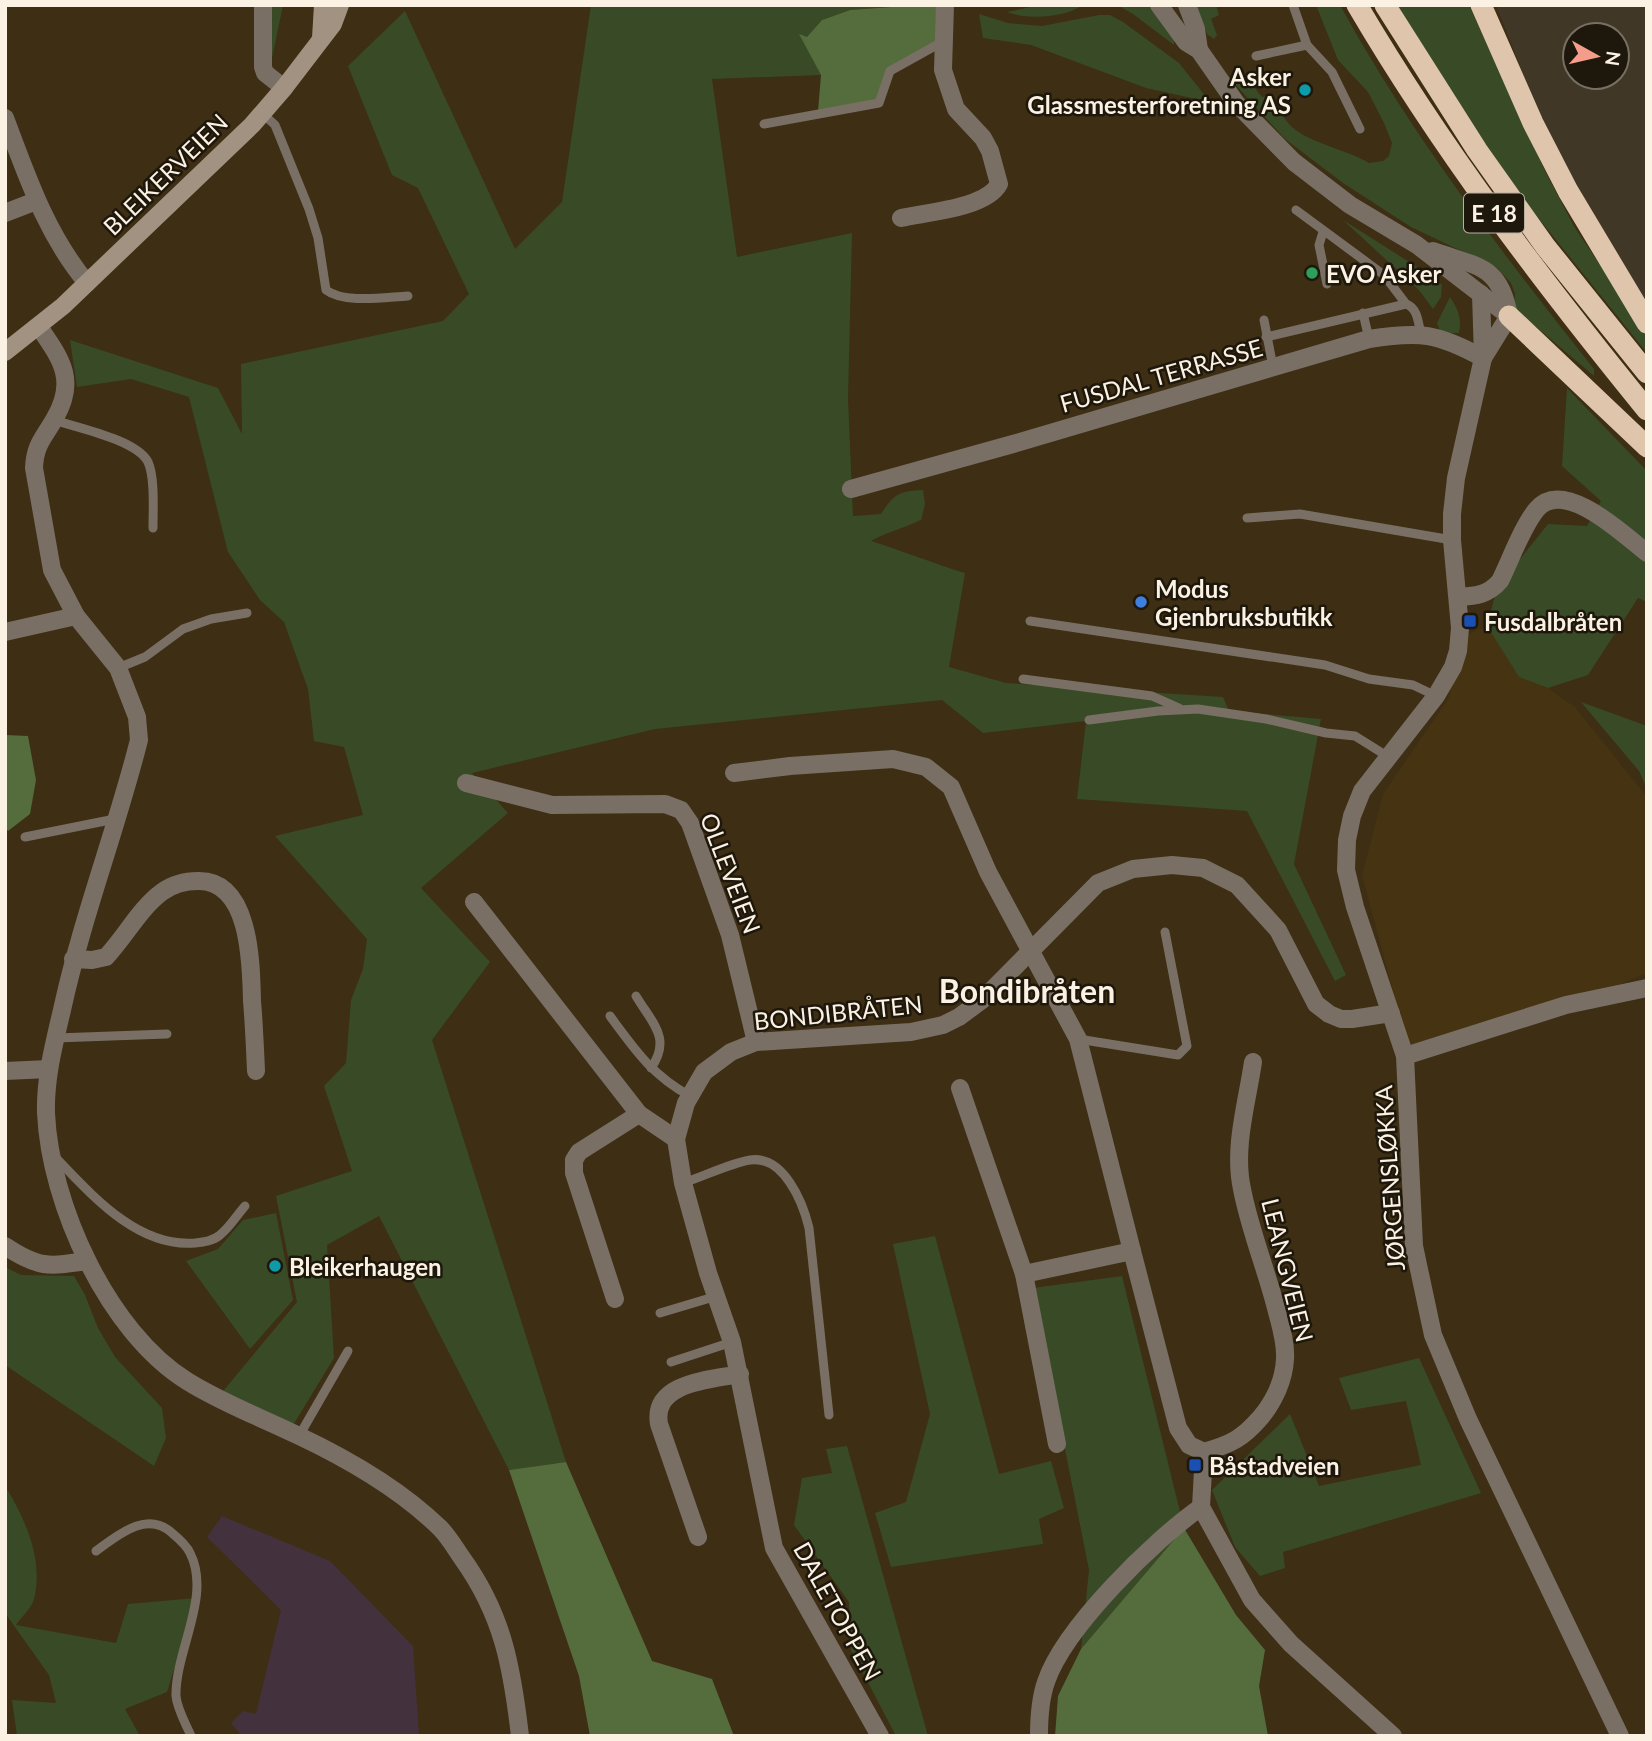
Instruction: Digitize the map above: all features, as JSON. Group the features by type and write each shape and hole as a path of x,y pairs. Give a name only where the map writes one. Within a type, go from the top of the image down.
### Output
{"highway":[{"name":"E 18","path":"1357,5 1386,55 1464,170 1525,255 1647,410"},
{"name":"E 18","path":"1385,5 1477,150 1538,235 1647,373"},
{"path":"1481,5 1539,134 1568,191 1647,323"},
{"path":"1509,316 1647,447"}],"main road":[{"path":"321,38 323,5"},
{"path":"321,38 333,24 340,5"},
{"name":"BLEIKERVEIEN","path":"5,352 39,327 87,283 262,113 321,38"}],"street":[{"path":"263,5 263,67 265,73 284,88"},
{"path":"901,218 976,201 995,192 999,184 995,165 983,138 956,109 943,70 945,5"},
{"path":"1159,5 1186,42 1199,50 1236,103 1294,162 1350,205 1417,245 1509,316"},
{"path":"1187,5 1196,29 1199,50"},
{"path":"5,118 36,201 63,251 87,283"},
{"path":"5,213 36,201"},
{"path":"1417,245 1493,276 1505,293 1509,316"},
{"name":"JØRGENSLØKKA","path":"1481,294 1483,358 1456,478 1452,540 1460,628 1458,651 1453,667 1436,696 1362,791 1347,839 1346,870 1355,907 1405,1056 1414,1246 1433,1335 1468,1419 1620,1736"},
{"name":"JØRGENSLØKKA","path":"1483,358 1509,316"},
{"path":"39,327 61,360 66,377 64,397 35,453 34,468 52,570 76,616 118,668 137,717 139,740 73,959 49,1069 46,1113 52,1153 68,1217 86,1261 131,1330 155,1356 186,1380 386,1483 442,1529 478,1580 495,1614 506,1651 520,1736"},
{"name":"FUSDAL TERRASSE","path":"851,489 1369,339 1421,334 1445,339 1483,358"},
{"path":"1458,597 1478,596 1491,591 1500,581 1537,509 1548,500 1563,498 1576,502 1647,553"},
{"path":"5,632 76,616"},
{"path":"734,773 893,759 926,767 951,787 988,872 1078,1039 1178,1428 1189,1445 1204,1452 1201,1507 1252,1600 1290,1644 1394,1736"},
{"name":"OLLEVEIEN","path":"466,783 552,805 665,804 681,810 690,823 730,935 757,1042"},
{"name":"BONDIBRÅTEN","path":"748,1423 732,1342 683,1183 676,1139 690,1096 704,1072 732,1052 757,1042 911,1032 943,1025 982,1000 1098,883 1133,869 1172,865 1203,869 1237,885 1278,930 1316,1004 1329,1014 1341,1019 1391,1013"},
{"path":"73,959 92,960 106,957 150,903 173,886 186,881 203,881 216,885 234,902 246,932 250,953 256,1071"},
{"path":"474,902 639,1114 676,1139"},
{"path":"1405,1056 1566,1005 1647,988"},
{"name":"LEANGVEIEN","path":"1204,1452 1229,1445 1247,1433 1268,1408 1281,1384 1285,1358 1282,1331 1272,1291 1241,1188 1240,1142 1254,1062"},
{"path":"5,1071 49,1069"},
{"path":"960,1088 1024,1274 1057,1444"},
{"path":"615,1299 574,1173 574,1160 579,1152 639,1114"},
{"path":"5,1246 24,1259 46,1266 86,1261"},
{"path":"1024,1274 1132,1251"},
{"path":"698,1537 659,1424 658,1408 666,1396 676,1390 694,1383 740,1374"},
{"name":"DALETOPPEN","path":"748,1423 774,1548 880,1736"},
{"path":"1039,1736 1045,1683 1057,1658 1093,1609 1153,1547 1201,1507"}],"lane":[{"path":"1293,5 1307,45 1332,72 1360,129"},
{"path":"764,124 879,103 890,71 944,41"},
{"path":"1256,56 1307,45"},
{"path":"262,113 275,125 309,209 318,238 326,290 333,296 363,299 408,296"},
{"path":"1296,210 1384,275 1416,313 1421,334"},
{"path":"1323,232 1318,245 1328,284"},
{"path":"1612,262 1647,305"},
{"path":"1266,337 1406,304"},
{"path":"1363,313 1369,339"},
{"path":"1264,320 1273,368"},
{"path":"54,420 140,452 147,461 151,474 153,528"},
{"path":"1247,518 1300,514 1452,540"},
{"path":"118,668 145,657 183,629 211,619 247,613"},
{"path":"1030,621 1325,665 1369,679 1413,685 1436,696"},
{"path":"1023,679 1152,696 1181,709"},
{"path":"1088,720 1181,709 1266,719 1326,733 1355,736 1387,756"},
{"path":"25,837 115,819"},
{"path":"1078,1039 1178,1055 1187,1046 1165,932"},
{"path":"636,996 660,1037 660,1056 651,1068"},
{"path":"610,1016 640,1057 667,1083 690,1096"},
{"path":"55,1038 167,1034"},
{"path":"52,1153 93,1197 140,1231 164,1240 187,1244 208,1242 220,1235 245,1206"},
{"path":"683,1183 752,1159 771,1164 792,1185 804,1206 809,1228 829,1415"},
{"path":"660,1314 716,1296"},
{"path":"671,1362 732,1342"},
{"path":"299,1436 348,1352"},
{"path":"96,1551 134,1526 145,1523 170,1531 190,1552 196,1577 194,1608 177,1674 176,1699 191,1736"}],"shaded area":[{"path":"1496,5 1647,5 1647,307 1547,135"},
{"path":"1487,626 1519,677 1548,688 1575,707 1647,797 1647,973 1581,1000 1411,1058 1362,875 1383,794 1449,698 1461,637"},
{"path":"222,1516 330,1561 413,1646 419,1736 242,1736 231,1723 243,1711 256,1714 281,1610 207,1537"}],"green space":[{"path":"268,5 283,5 270,68"},
{"path":"591,5 919,5 850,10 822,20 807,38 800,35 821,75 712,79 737,257 852,233 848,399 853,516 881,514 898,495 923,490 925,504 921,520 871,541 965,573 949,667 1006,683 1223,697 1229,711 1321,719 1294,864 1346,975 1335,981 1247,811 1077,799 1086,721 983,733 942,700 655,729 472,773 508,813 421,888 490,962 432,1040 566,1462 509,1470 379,1216 327,1245 334,1358 290,1430 219,1396 297,1302 276,1196 352,1171 324,1086 346,1063 351,1000 363,969 367,939 275,836 363,815 344,747 314,741 308,689 284,622 260,600 228,552 189,397 131,379 77,387 70,340 218,388 242,434 241,364 443,321 469,294 418,188 392,175 348,66 405,11 515,249 562,202"},
{"path":"937,5 944,41 890,71 879,103 818,111 821,75 799,34 807,37 822,20 850,10"},
{"path":"1040,5 1083,5 1066,13 1046,16 1025,16 1007,12"},
{"path":"1117,5 1148,5 1174,39 1174,45 1133,14"},
{"path":"1196,5 1216,5 1219,15 1211,19 1217,35 1214,39 1207,34"},
{"path":"1316,5 1340,5 1427,147 1525,281 1594,369 1594,376 1514,308 1515,294 1511,283 1497,268 1411,227 1343,183 1285,139 1233,82 1231,76 1236,69 1241,71 1262,97 1272,95 1289,124 1304,135 1369,163 1383,161 1389,156 1392,143 1384,123 1368,92 1338,60"},
{"path":"1395,5 1469,5 1545,171 1575,228 1647,334 1647,353 1511,184"},
{"path":"979,14 1008,23 1042,26 1110,15 1179,63 1207,98 1205,101 1146,88 1031,45 983,38"},
{"path":"1343,220 1442,285 1441,297 1433,309 1419,290"},
{"path":"1450,297 1459,314 1459,333 1440,331 1437,323"},
{"path":"1567,388 1647,471 1647,602 1638,598 1588,675 1548,688 1519,677 1487,626 1497,588 1548,524 1587,526 1601,501 1562,466"},
{"path":"1581,702 1647,726 1647,789 1639,771"},
{"path":"5,735 28,736 36,780 30,814 8,831 5,827"},
{"path":"276,1213 293,1300 250,1349 186,1261 218,1249 243,1220"},
{"path":"935,1236 999,1474 1051,1461 1064,1508 1039,1519 1043,1544 891,1567 875,1513 906,1502 930,1414 893,1244"},
{"path":"5,1267 21,1275 74,1276 115,1357 162,1408 166,1438 154,1466 5,1365"},
{"path":"1122,1276 1184,1528 1081,1649 1089,1570 1033,1288"},
{"path":"1419,1358 1481,1493 1283,1552 1285,1568 1260,1576 1235,1547 1212,1490 1290,1414 1319,1486 1421,1465 1406,1401 1351,1410 1339,1378"},
{"path":"847,1446 928,1736 896,1736 851,1650 849,1602 794,1525 802,1478 832,1473 826,1449"},
{"path":"566,1462 652,1661 712,1679 734,1736 590,1736 579,1676 509,1470"},
{"path":"5,1486 26,1526 36,1569 33,1602 16,1625 116,1643 128,1604 196,1598 167,1692 125,1709 140,1736 17,1736 12,1700 56,1703 49,1675 5,1613"},
{"path":"1184,1528 1236,1615 1265,1650 1259,1686 1268,1736 1055,1736 1058,1696 1081,1649"}],"place":[{"name":"Asker Glassmesterforetning AS","path":"1305,90"},
{"name":"EVO Asker","path":"1312,273"},
{"name":"Modus Gjenbruksbutikk","path":"1141,602"},
{"name":"Fusdalbråten","path":"1470,621"},
{"name":"Bleikerhaugen","path":"275,1266"},
{"name":"Båstadveien","path":"1195,1465"}],"district":[{"name":"Bondibråten","path":"1027,990"}]}
